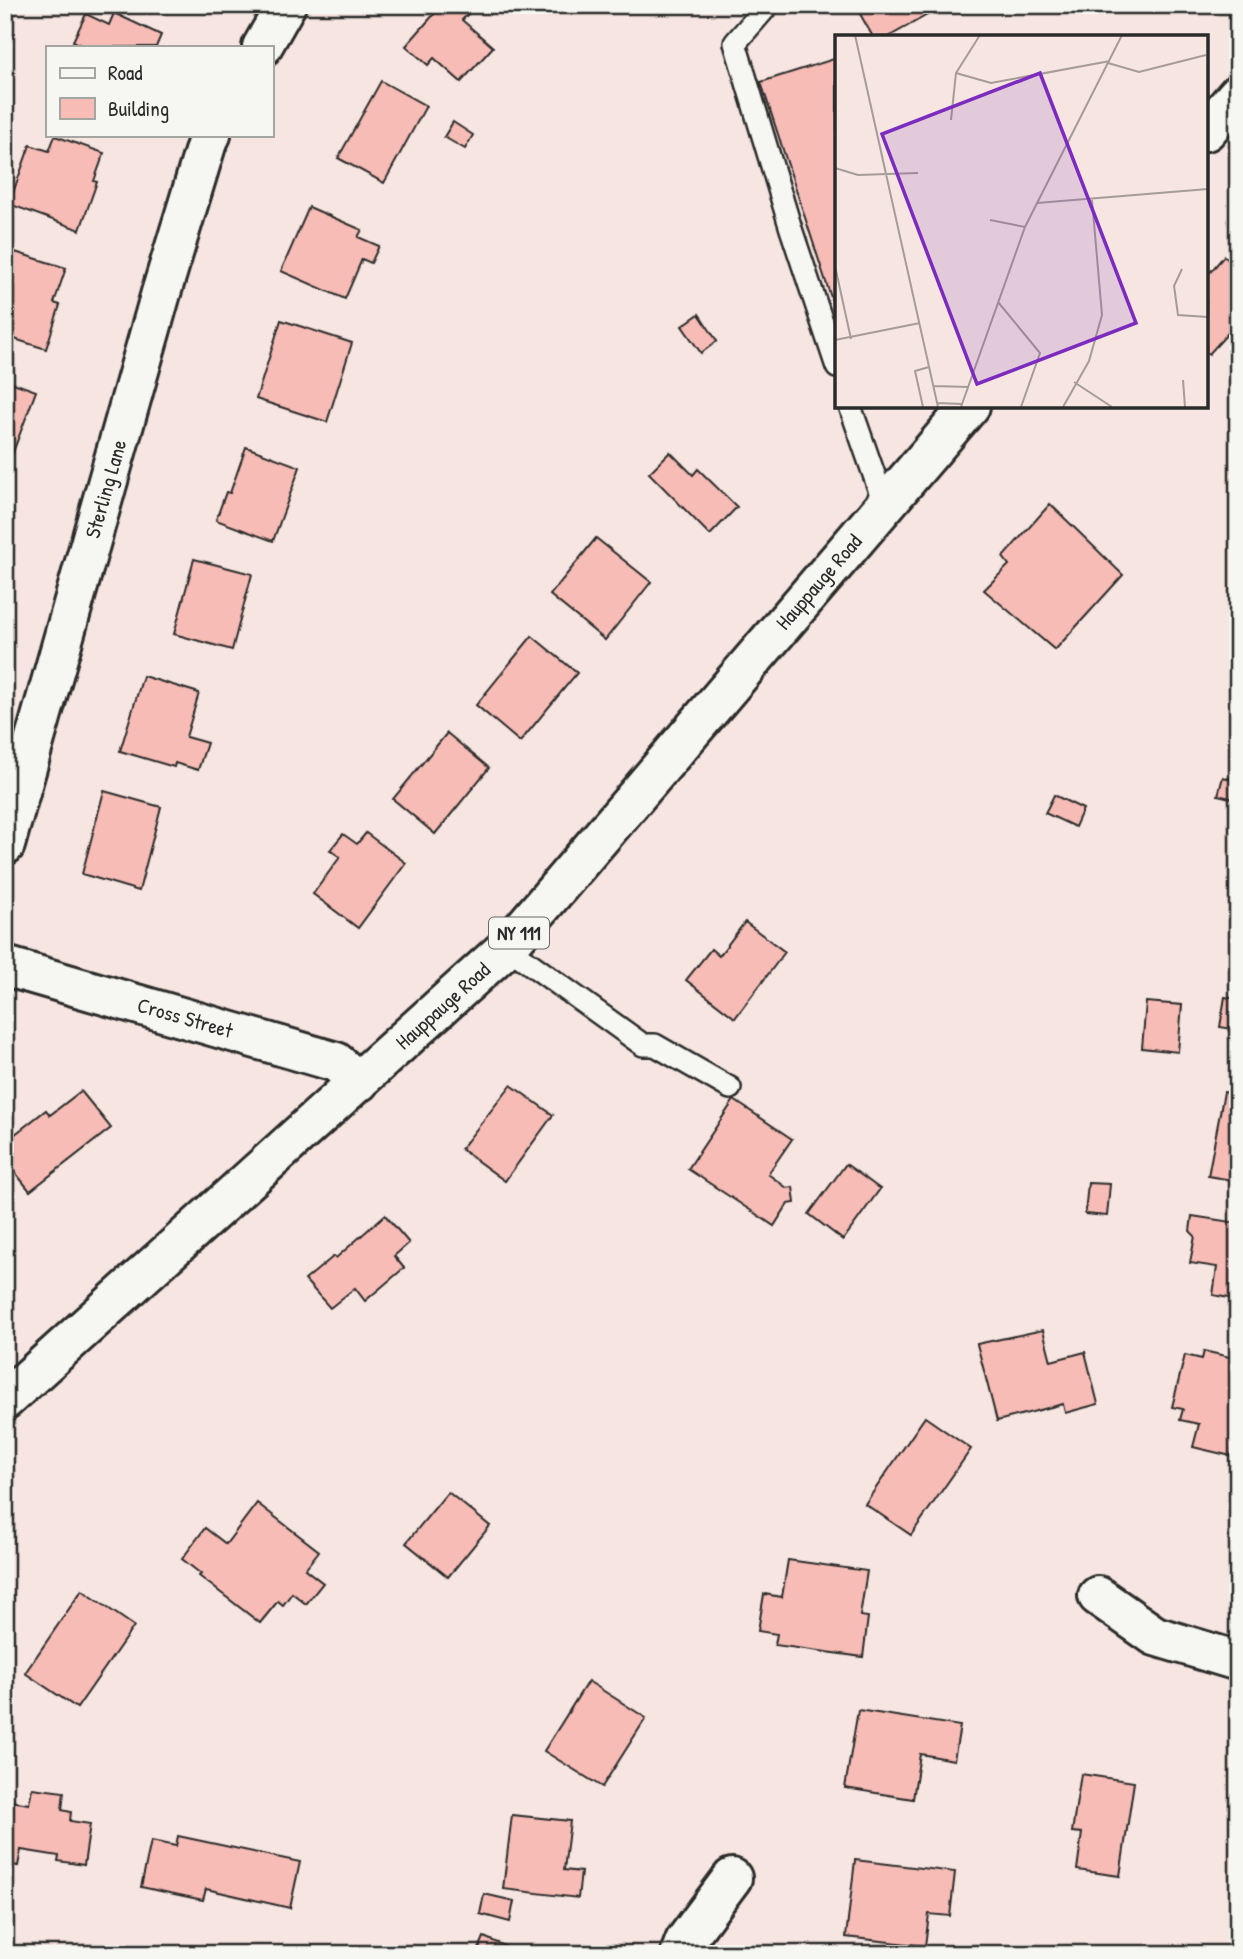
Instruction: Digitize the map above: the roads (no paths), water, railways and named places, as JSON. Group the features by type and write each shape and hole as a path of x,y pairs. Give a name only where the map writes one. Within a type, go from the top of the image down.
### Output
{"main road":[{"path":"262,46 286,5"},
{"path":"1208,129 1238,94"},
{"name":"Sterling Lane","path":"5,845 161,293 206,142 210,136"},
{"name":"Hauppauge Road","path":"5,1400 507,947 968,408"},
{"name":"Cross Street","path":"5,966 336,1062 359,1082"},
{"path":"1098,1595 1156,1636 1238,1661"},
{"path":"680,1954 685,1941 732,1878"}],"lane":[{"path":"768,5 735,43 791,229 835,361"},
{"path":"851,408 885,506"},
{"path":"507,947 643,1045 655,1045 730,1088"}]}
